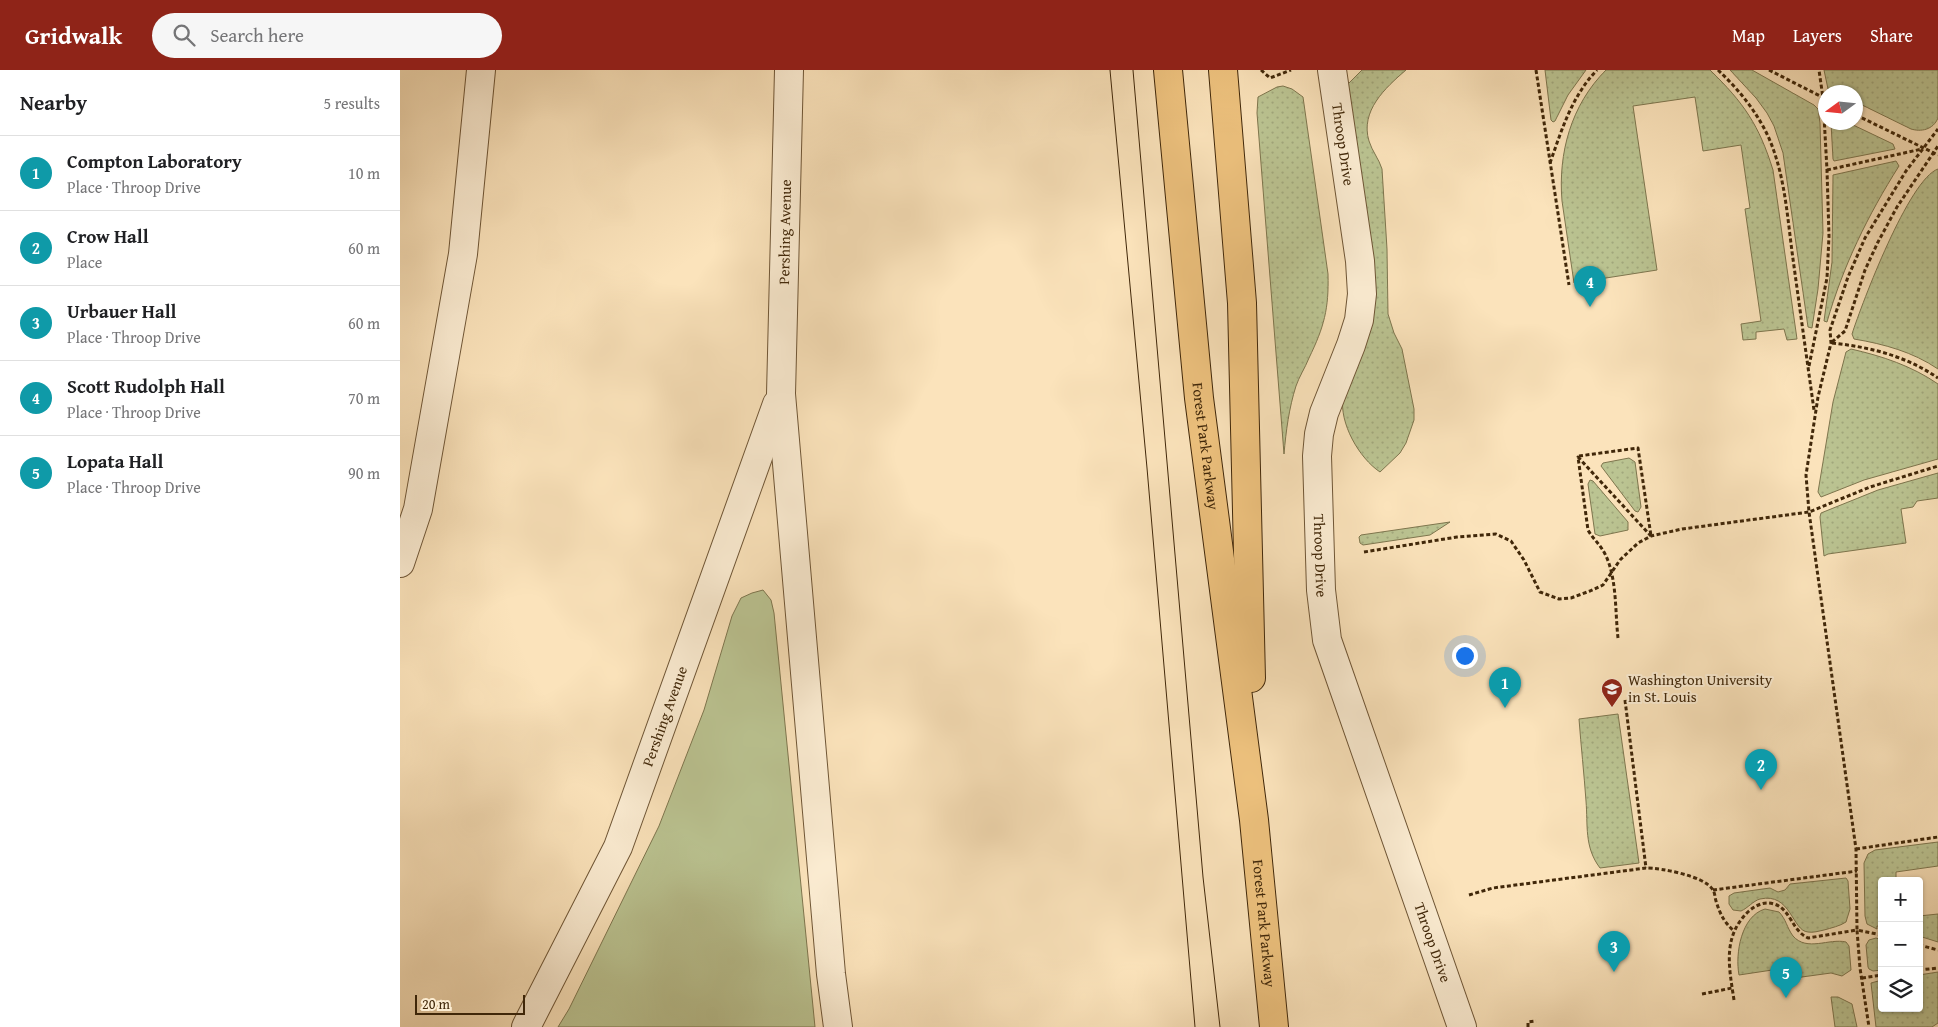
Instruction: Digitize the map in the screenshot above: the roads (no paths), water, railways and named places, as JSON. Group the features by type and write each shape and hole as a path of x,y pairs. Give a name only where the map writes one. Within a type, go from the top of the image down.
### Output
{"main road":[{"name":"Forest Park Parkway","path":"1168,70 1199,398 1254,820 1274,1027"},
{"name":"Forest Park Parkway","path":"1223,70 1242,303 1254,820"}],"street":[{"path":"400,563 418,510 463,254 481,70"},
{"name":"Pershing Avenue","path":"789,70 780,394 831,974 838,1027"},
{"name":"Throop Drive","path":"1332,70 1360,261 1362,294 1359,320 1354,337 1324,413 1319,434 1317,456 1322,614 1327,640 1462,1027"},
{"name":"Pershing Avenue","path":"526,1027 618,847 780,394"}],"tram line":[{"path":"1110,70 1147,468 1195,1027"},
{"path":"1133,70 1203,877 1220,1027"}],"place":[{"name":"Scott Rudolph Hall","path":"1590,307"},
{"name":"Compton Laboratory","path":"1505,708"},
{"name":"Washington University in St. Louis","path":"1612,708"},
{"name":"Crow Hall","path":"1761,790"},
{"name":"Urbauer Hall","path":"1614,972"},
{"name":"Lopata Hall","path":"1786,998"}]}
